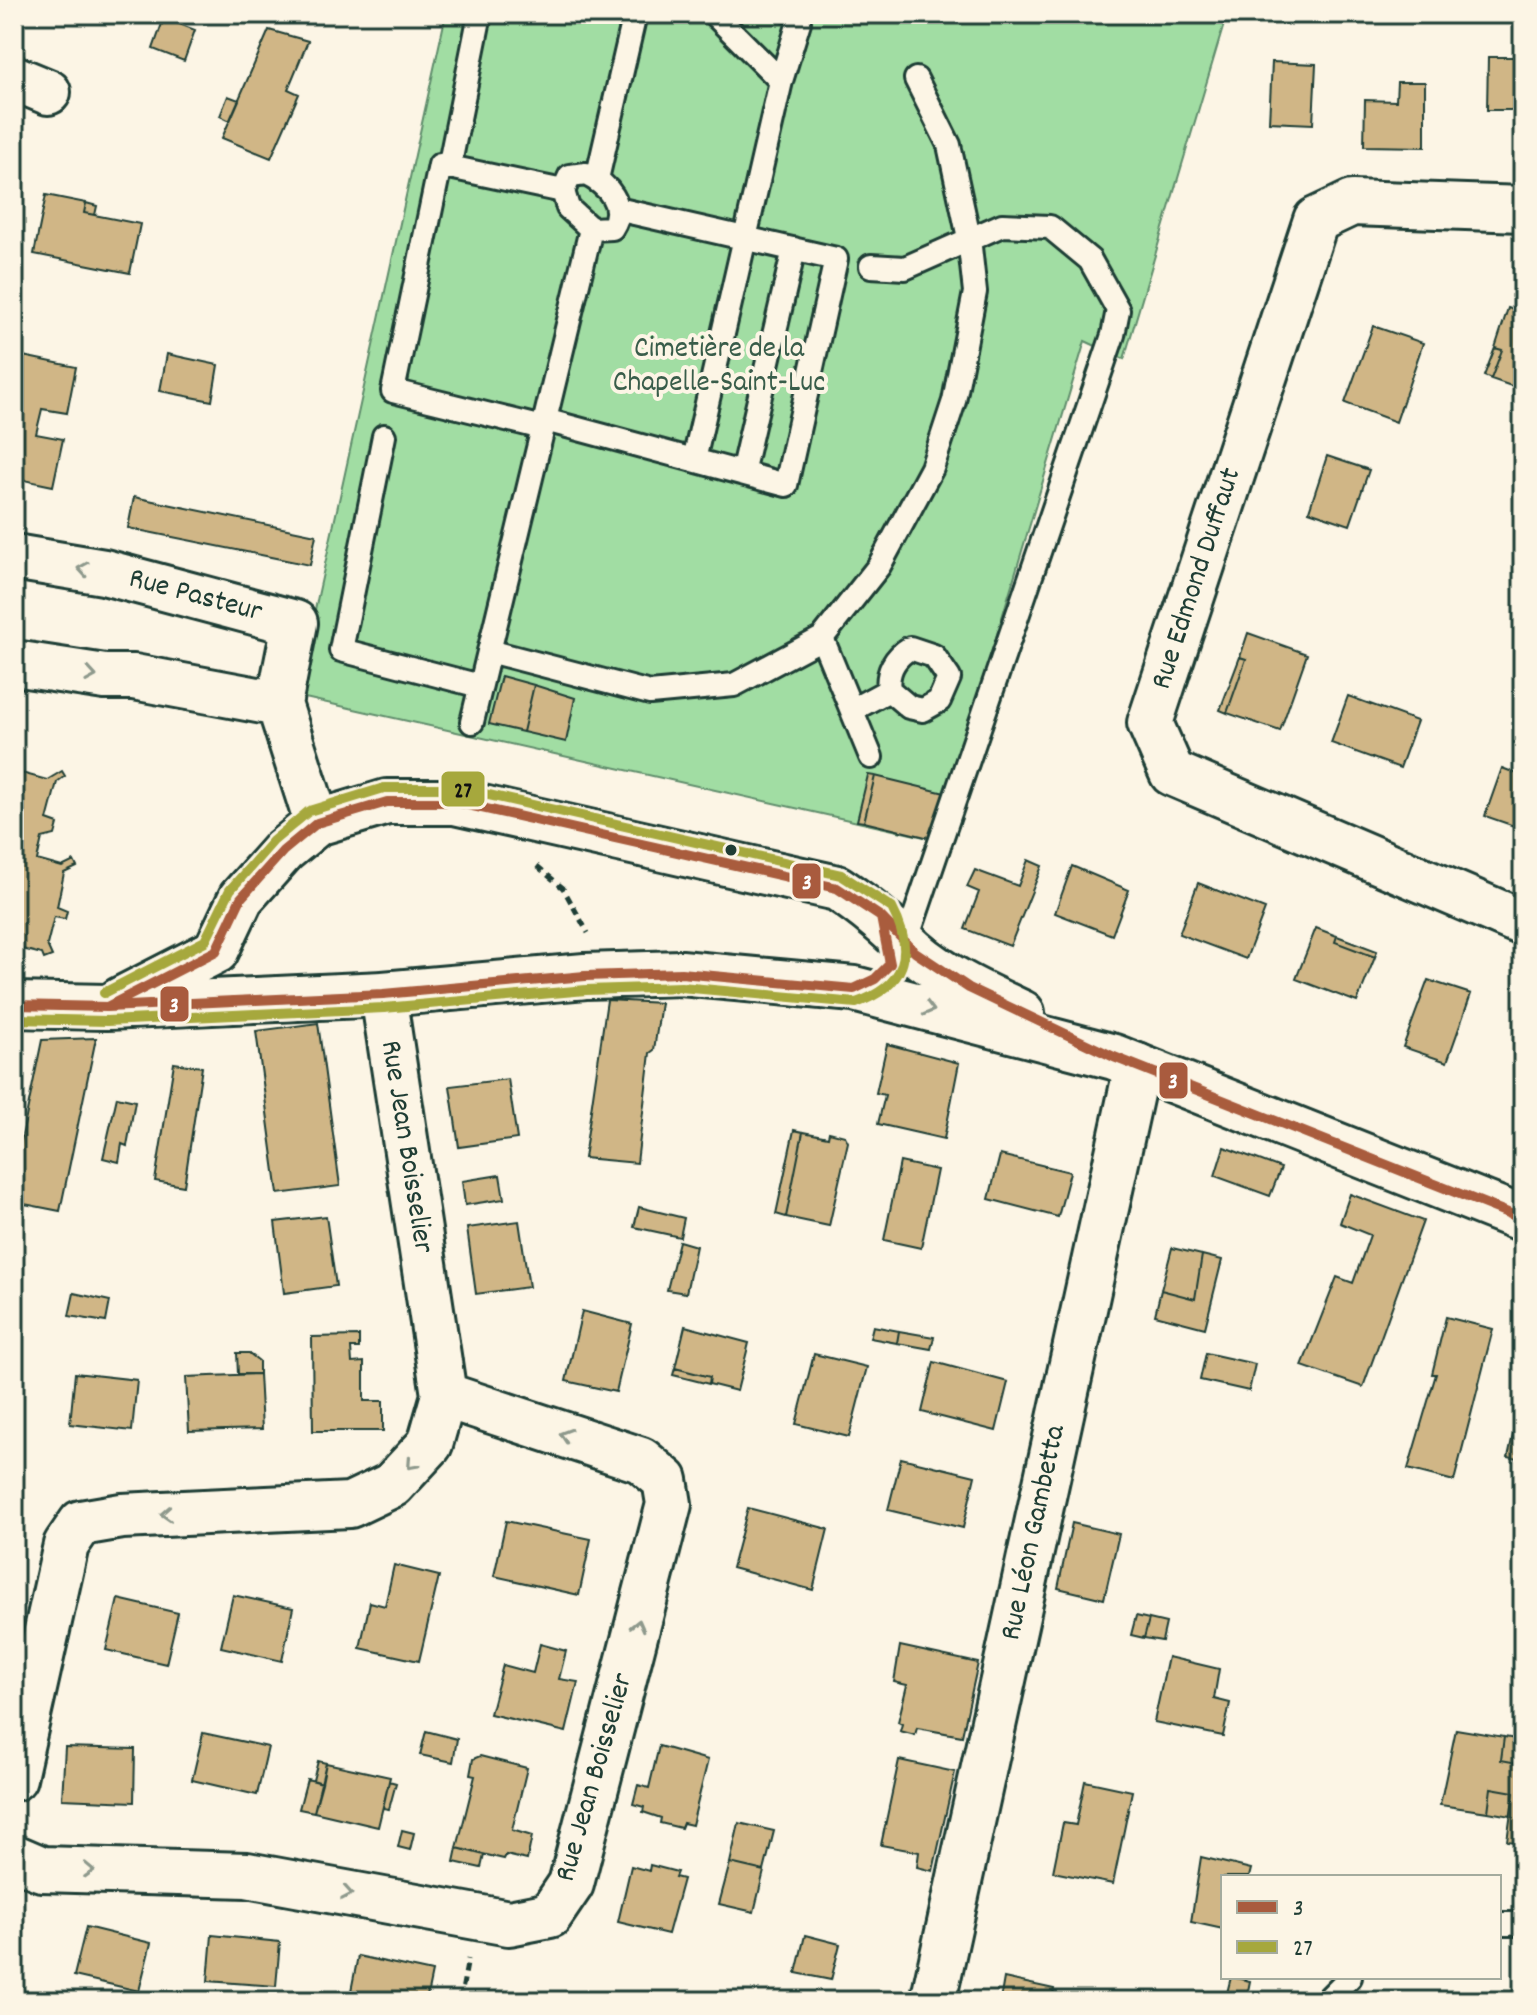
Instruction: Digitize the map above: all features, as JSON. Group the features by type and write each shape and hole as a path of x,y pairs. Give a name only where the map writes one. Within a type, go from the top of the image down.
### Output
{"street":[{"name":"Rue Edmond Duffaut","path":"1523,209 1352,203 1316,220 1150,723 1172,773 1523,923"},
{"name":"Rue Pasteur","path":"14,557 104,572 295,623 279,704 317,823"},
{"path":"14,663 105,677 134,677 279,704"},
{"path":"107,1007 216,951 241,898 283,851 317,823 387,802 455,802 837,888 969,988 1126,1062 1523,1219"},
{"path":"854,989 875,979 890,964 894,929"},
{"path":"216,951 237,978 263,999"},
{"path":"14,1005 107,1007 383,994 585,976 681,973 854,989 1126,1062"},
{"name":"Rue Jean Boisselier","path":"14,1778 66,1545 81,1523 122,1516 350,1505 392,1485 430,1444 444,1395 383,994"},
{"name":"Rue Léon Gambetta","path":"933,2001 1126,1062"},
{"name":"Rue Jean Boisselier","path":"14,1857 42,1869 247,1875 509,1923 550,1915 571,1884 669,1504 665,1480 641,1460 444,1395"}],"lane":[{"path":"449,168 480,14"},
{"path":"597,179 635,14"},
{"path":"714,14 781,81"},
{"path":"694,460 781,81 799,22 793,14"},
{"path":"489,651 650,693 734,685 822,638 879,566 932,468 954,401 975,292 969,238 949,145 916,79"},
{"path":"563,191 440,165 393,391 544,424 786,485 836,259 617,209"},
{"path":"586,174 597,179 610,191 617,209 618,219 612,228 591,229 568,208 563,191 570,176 586,174"},
{"path":"871,266 905,268 1002,225 1050,227 1090,260 1118,310 1113,335 894,929"},
{"path":"472,722 591,229"},
{"path":"742,473 794,249"},
{"path":"384,436 341,650 480,686"},
{"path":"822,638 871,757"},
{"path":"852,710 889,690"},
{"path":"1501,1924 1523,1924"},
{"path":"1326,2001 1348,1979"}],"path":[{"path":"530,859 563,888 588,934"}],"green space":[{"name":"Cimetière de la Chapelle-Saint-Luc","path":"446,14 1227,14 1124,359 1085,341 949,794 938,840 296,696"}],"building":[{"path":"164,18 195,30 184,61 153,49"},
{"path":"269,30 308,41 288,89 299,94 271,158 222,138"},
{"path":"1488,57 1523,57 1523,110 1487,110"},
{"path":"1272,62 1316,64 1313,124 1269,122"},
{"path":"1397,82 1425,82 1425,147 1364,146 1365,100 1396,101"},
{"path":"228,96 239,100 230,121 220,116"},
{"path":"46,195 86,203 84,213 140,224 130,273 34,254"},
{"path":"86,203 97,206 95,215 84,213"},
{"path":"1508,308 1523,313 1523,390 1491,379 1502,350 1495,348"},
{"path":"1373,326 1423,343 1396,422 1345,403"},
{"path":"1495,348 1502,350 1491,379 1484,376"},
{"path":"167,354 218,365 212,401 160,391"},
{"path":"23,356 76,367 67,413 42,409 36,434 63,439 53,486 14,478 14,369 20,370"},
{"path":"1327,456 1369,470 1350,525 1309,511"},
{"path":"134,497 316,535 310,565 128,528"},
{"path":"1248,633 1307,654 1280,731 1227,713 1246,659 1240,657"},
{"path":"1240,657 1246,659 1227,713 1220,710"},
{"path":"501,676 534,685 523,732 489,724"},
{"path":"534,685 575,698 566,742 523,732"},
{"path":"1348,696 1417,721 1400,768 1331,743"},
{"path":"1502,768 1523,776 1523,829 1485,816"},
{"path":"14,771 47,780 62,771 65,776 57,782 47,820 58,824 55,835 42,838 37,860 62,867 74,861 77,867 64,873 57,907 67,911 65,919 54,917 47,945 52,956 44,959 42,954 18,948 20,954 14,956"},
{"path":"868,775 875,776 864,822 857,821"},
{"path":"875,776 949,794 938,840 864,822"},
{"path":"1028,860 1042,866 1010,946 965,929 979,892 967,887 975,870 1018,886"},
{"path":"1072,866 1129,890 1112,935 1055,913"},
{"path":"1198,883 1265,909 1246,959 1179,934"},
{"path":"1316,928 1337,936 1335,942 1375,957 1357,1002 1296,979"},
{"path":"1337,936 1377,951 1375,957 1335,942"},
{"path":"1428,980 1471,994 1447,1062 1403,1047"},
{"path":"607,1000 661,1003 654,1050 650,1053 637,1163 584,1158"},
{"path":"318,1023 340,1186 278,1194 256,1031"},
{"path":"96,1038 60,1211 14,1202 14,1175 42,1040"},
{"path":"887,1044 959,1063 944,1139 878,1124 885,1095 876,1093"},
{"path":"174,1063 202,1067 184,1186 155,1181"},
{"path":"508,1079 517,1139 459,1147 450,1086"},
{"path":"117,1097 135,1101 127,1146 122,1144 119,1162 103,1158"},
{"path":"794,1130 803,1132 786,1217 776,1214"},
{"path":"803,1132 828,1137 829,1132 845,1136 848,1142 829,1226 786,1217"},
{"path":"1224,1147 1281,1168 1270,1196 1215,1176"},
{"path":"1000,1155 1070,1172 1058,1217 989,1199"},
{"path":"900,1162 937,1170 921,1248 884,1240"},
{"path":"500,1175 504,1199 465,1205 462,1181"},
{"path":"1350,1194 1423,1221 1363,1387 1302,1366 1337,1277 1353,1283 1370,1235 1340,1223"},
{"path":"639,1207 684,1218 680,1237 634,1227"},
{"path":"326,1216 336,1286 284,1293 275,1222"},
{"path":"519,1221 529,1287 476,1294 467,1228"},
{"path":"679,1241 696,1246 686,1293 667,1290"},
{"path":"1172,1248 1202,1255 1195,1299 1161,1290"},
{"path":"1202,1255 1222,1260 1205,1328 1155,1315 1161,1290 1195,1299"},
{"path":"74,1293 110,1301 106,1322 69,1316"},
{"path":"582,1311 632,1324 616,1392 566,1381"},
{"path":"1446,1317 1493,1329 1454,1481 1408,1469 1436,1374 1432,1374"},
{"path":"685,1326 749,1343 737,1391 709,1384 710,1377 675,1368"},
{"path":"873,1326 899,1331 897,1343 870,1338"},
{"path":"899,1331 934,1337 931,1349 897,1343"},
{"path":"359,1336 359,1348 351,1348 352,1363 364,1362 364,1401 383,1401 383,1431 313,1431 312,1337"},
{"path":"237,1353 249,1353 259,1361 259,1374 238,1374"},
{"path":"1206,1353 1255,1364 1249,1391 1200,1380"},
{"path":"814,1354 867,1367 849,1437 796,1424"},
{"path":"934,1362 1008,1382 996,1431 922,1412"},
{"path":"675,1368 710,1377 709,1384 673,1375"},
{"path":"75,1373 137,1380 132,1431 70,1424"},
{"path":"259,1374 262,1429 189,1431 186,1377"},
{"path":"1523,1390 1523,1460 1508,1457"},
{"path":"901,1458 975,1476 963,1528 888,1510"},
{"path":"748,1508 828,1529 813,1590 732,1568"},
{"path":"506,1521 591,1539 579,1595 494,1576"},
{"path":"1072,1523 1119,1534 1104,1599 1058,1588"},
{"path":"394,1565 439,1576 419,1661 360,1648 370,1602 385,1606"},
{"path":"233,1595 293,1608 282,1661 221,1647"},
{"path":"118,1599 178,1613 166,1664 106,1650"},
{"path":"1136,1616 1149,1619 1144,1638 1131,1635"},
{"path":"1149,1619 1166,1623 1162,1641 1144,1638"},
{"path":"540,1644 566,1651 559,1679 578,1682 566,1732 490,1714 503,1665 533,1673"},
{"path":"900,1646 978,1663 962,1736 917,1728 915,1735 900,1731 902,1724 898,1722 907,1685 894,1682"},
{"path":"1168,1657 1219,1669 1214,1699 1230,1703 1223,1736 1154,1722"},
{"path":"1456,1729 1504,1737 1501,1760 1523,1764 1523,1843 1507,1841 1514,1792 1491,1788 1488,1812 1440,1805"},
{"path":"426,1731 457,1739 453,1762 420,1755"},
{"path":"203,1733 268,1747 257,1795 192,1780"},
{"path":"1504,1737 1523,1740 1523,1764 1501,1760"},
{"path":"659,1746 708,1760 692,1825 683,1823 681,1828 660,1823 661,1818 643,1812 644,1807 633,1804 638,1785 649,1788"},
{"path":"65,1747 135,1749 134,1802 62,1799"},
{"path":"480,1756 527,1768 512,1830 532,1836 527,1860 506,1855 504,1859 457,1848 475,1776 470,1775 473,1759"},
{"path":"899,1760 955,1772 933,1871 917,1867 919,1852 881,1845"},
{"path":"318,1761 326,1763 322,1783 313,1780"},
{"path":"326,1763 390,1777 378,1827 314,1812"},
{"path":"307,1779 322,1783 314,1812 299,1809"},
{"path":"389,1781 396,1783 389,1809 383,1808"},
{"path":"1085,1781 1132,1791 1113,1884 1053,1872 1063,1823 1076,1825"},
{"path":"1491,1788 1514,1792 1511,1816 1488,1812"},
{"path":"739,1823 774,1831 764,1871 730,1863"},
{"path":"402,1830 414,1833 410,1850 398,1847"},
{"path":"457,1848 484,1855 481,1868 454,1862"},
{"path":"1201,1857 1251,1869 1250,1875 1221,1875 1221,1929 1191,1922"},
{"path":"730,1863 764,1871 754,1912 719,1904"},
{"path":"650,1865 677,1872 675,1877 683,1879 668,1934 618,1922 631,1866 649,1871"},
{"path":"86,1927 151,1943 139,1991 74,1976"},
{"path":"212,1935 280,1942 276,1986 208,1981"},
{"path":"805,1935 840,1944 831,1980 796,1973"},
{"path":"358,1956 432,1972 426,2001 349,2001"},
{"path":"1004,1978 1054,1989 1052,2001 1000,2001"},
{"path":"1230,1979 1250,1981 1246,2001 1225,2001"}],"transit line":[{"name":"27","path":"104,993 205,941 230,890 273,841 309,811 384,788 458,788 841,875 892,908 903,940 904,954 895,978 873,996 856,1003 681,987 586,990 384,1008 107,1021"},
{"name":"3","path":"387,802 455,802 837,888 881,917 890,964 875,979 854,989 681,973 585,976 383,994 107,1007 216,951 241,898 283,851 317,823 387,802"},
{"name":"3","path":"849,896 881,917 915,952 969,988 1114,1057 1523,1219"},
{"name":"3","path":"14,1005 107,1007"},
{"name":"27","path":"14,1019 107,1021"}]}
